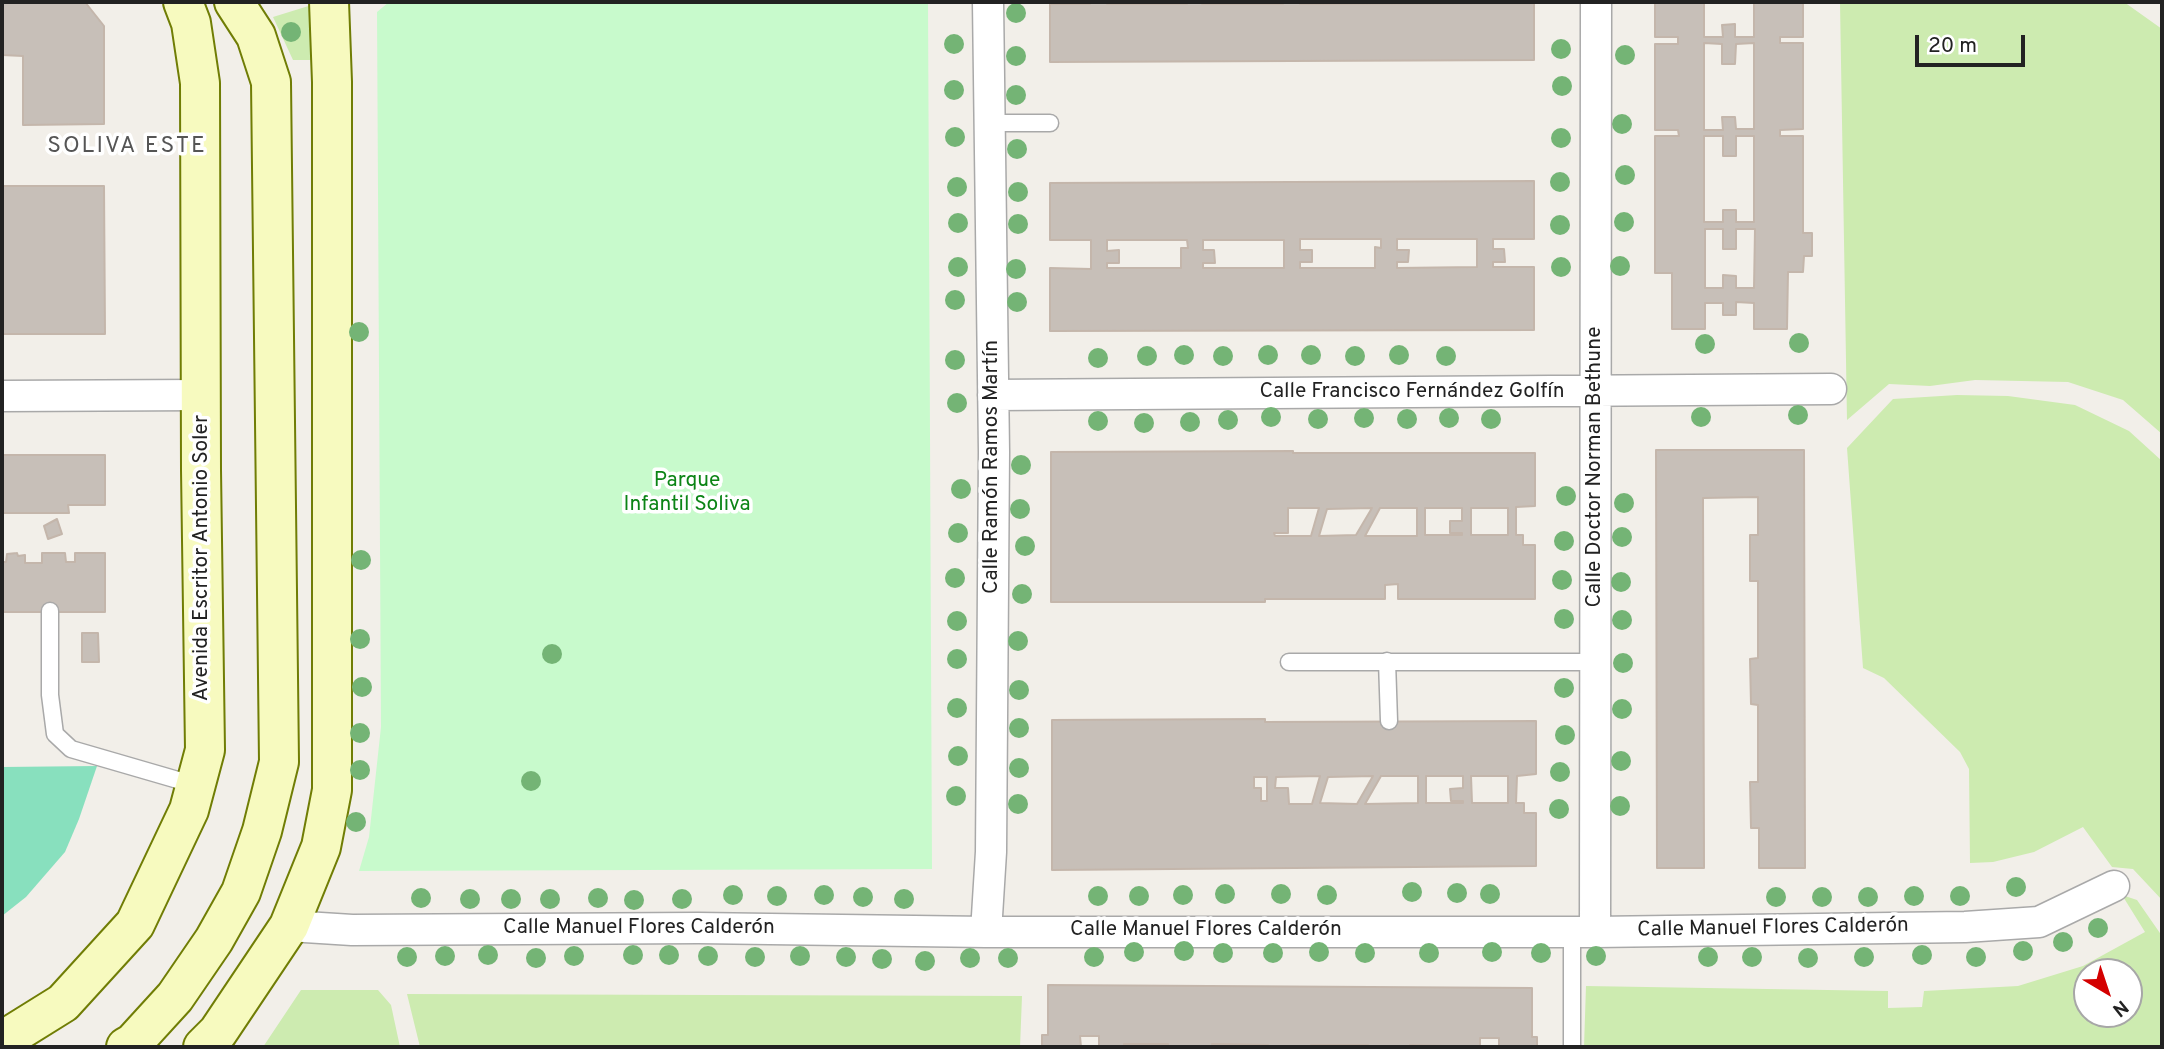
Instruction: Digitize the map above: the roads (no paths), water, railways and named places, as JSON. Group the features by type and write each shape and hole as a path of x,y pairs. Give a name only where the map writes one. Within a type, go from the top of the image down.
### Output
{"street":[{"name":"Avenida Escritor Antonio Soler","path":"2,1041 63,1003 135,924 189,810 205,750 200,83 191,23 183,2"},
{"path":"127,1047 175,996 214,940 241,892 262,831 279,762 271,82 256,36 234,2"},
{"path":"203,1047 218,1032 289,926 321,847 332,790 332,82 329,2"},
{"name":"Calle Ramón Ramos Martín","path":"986,932 991,852 993,395 988,2"},
{"name":"Calle Doctor Norman Bethune","path":"1583,932 1595,662 1596,2"},
{"name":"Calle Francisco Fernández Golfín","path":"993,395 1831,389"},
{"path":"2,396 202,395"},
{"name":"Calle Manuel Flores Calderón","path":"289,926 352,930 986,932 1583,932 1965,927 2039,922 2114,886"}],"lane":[{"path":"989,123 1050,123"},
{"path":"50,611 50,695 55,734 71,749 195,785"},
{"path":"1387,661 1390,721"},
{"path":"1289,662 1595,662"},
{"path":"1572,1047 1583,932"}],"district":[{"name":"SOLIVA ESTE","path":"127,147"}],"park label":[{"name":"Parque Infantil Soliva","path":"687,494"}]}
